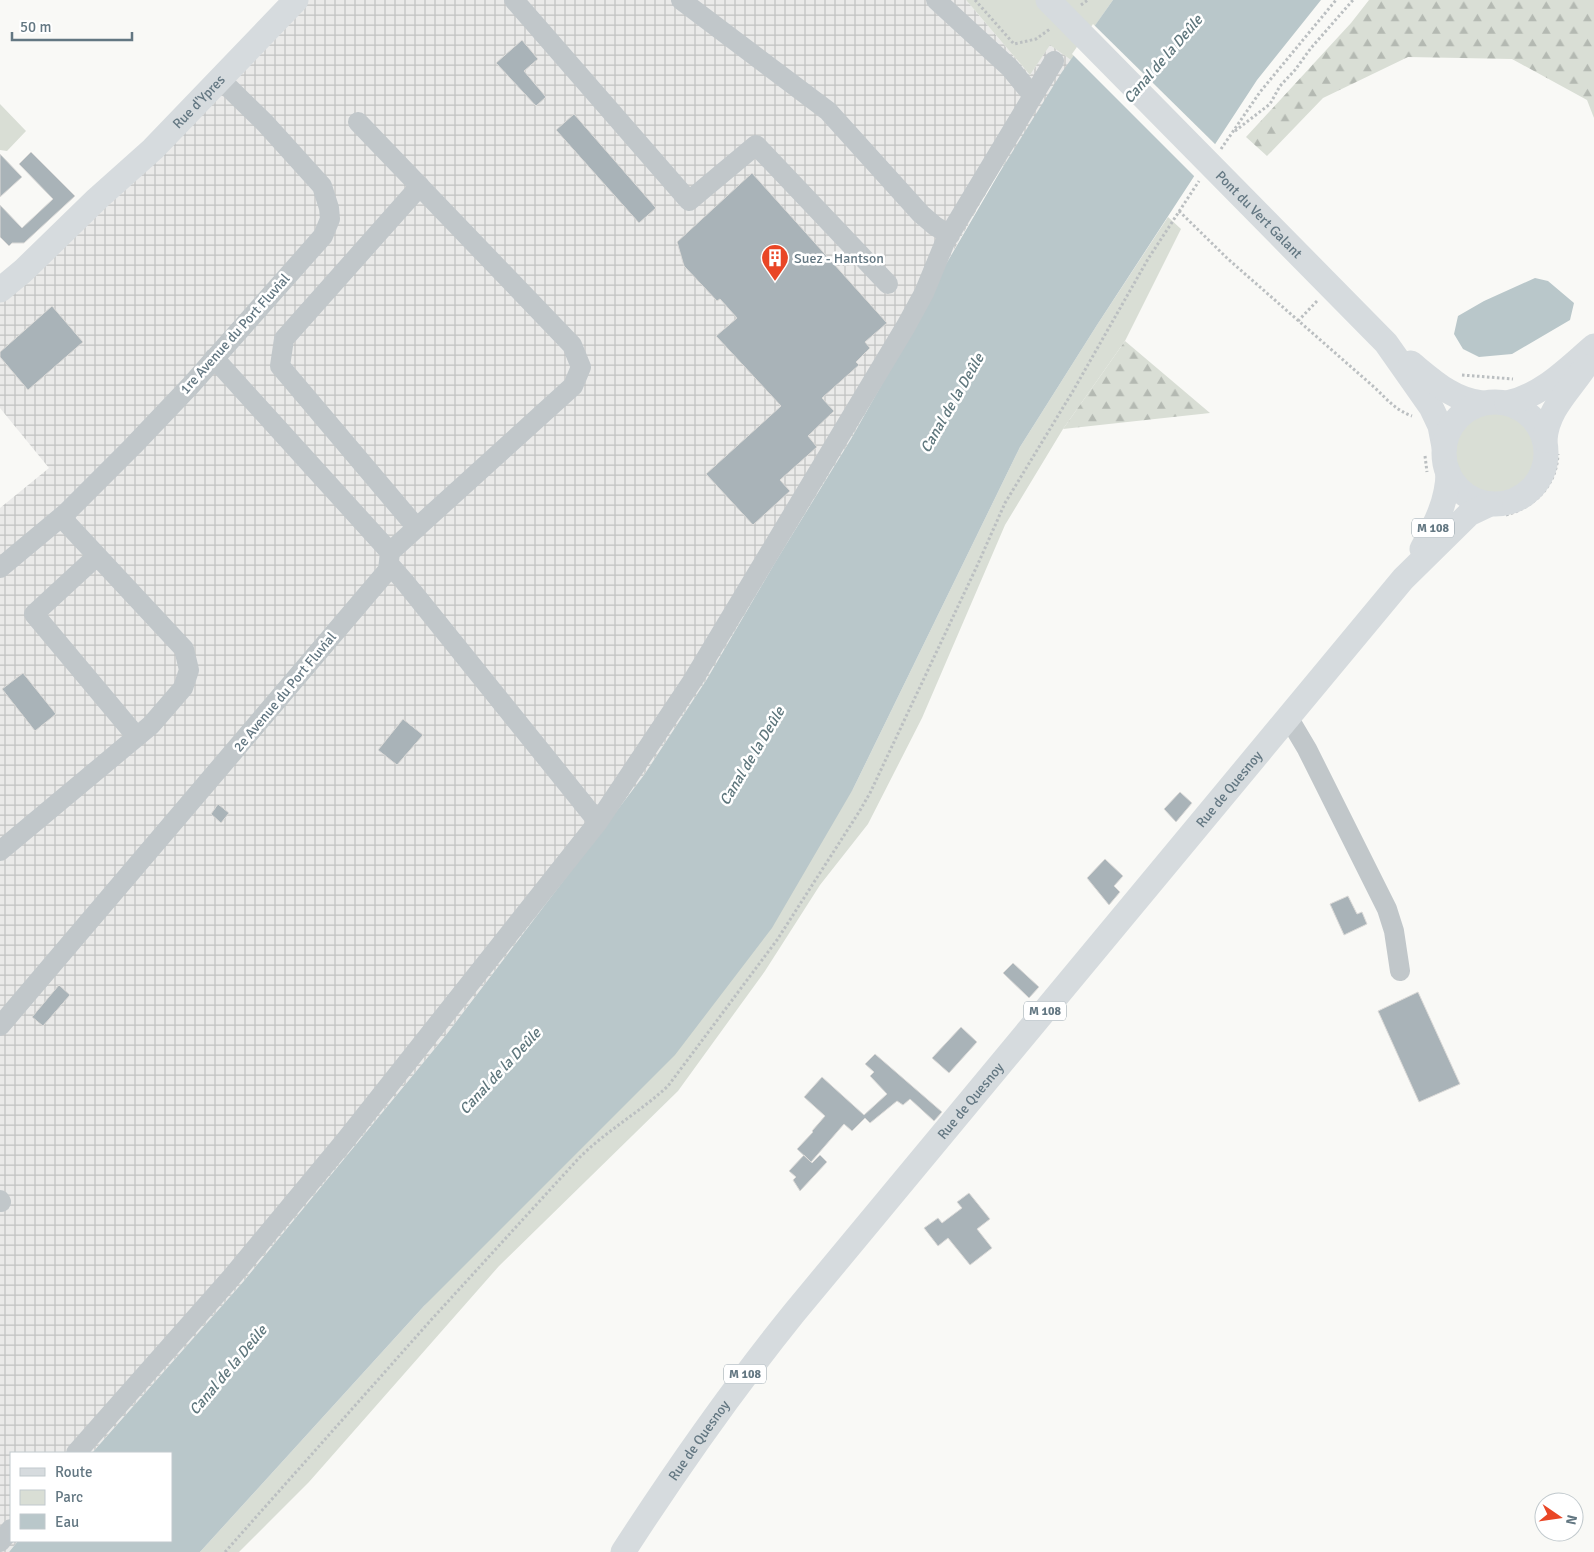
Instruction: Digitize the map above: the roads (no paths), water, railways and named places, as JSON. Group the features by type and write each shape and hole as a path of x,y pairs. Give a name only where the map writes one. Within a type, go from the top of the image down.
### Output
{"main road":[{"name":"Rue d'Ypres","path":"97,199 161,119 275,0"},
{"name":"Rue d'Ypres","path":"0,290 23,271 97,199 153,149 296,0"},
{"name":"Pont du Vert Galant","path":"1048,0 1386,343 1433,411 1440,426 1444,447"},
{"path":"1386,343 1446,391 1466,400 1482,403 1507,403 1529,414 1540,429 1544,440 1546,454 1544,468 1533,486 1523,496 1510,502 1490,504 1476,500 1465,494 1455,484 1448,472 1444,447 1448,434 1454,422 1469,409 1482,403"},
{"path":"1507,403 1524,398 1543,388 1594,346"},
{"path":"1544,440 1552,412 1594,353"},
{"name":"M 108","path":"1403,579 1435,524 1445,498 1448,472"},
{"name":"M 108","path":"1403,579 1469,514 1490,504"},
{"name":"Rue de Quesnoy","path":"623,1552 684,1459 768,1346 1403,579"}],"street":[{"path":"514,0 689,201 756,145 888,284"},
{"path":"681,0 828,111 921,214 935,226 950,234"},
{"path":"936,0 1010,68 1034,96"},
{"path":"77,1452 230,1279 344,1142 598,822 717,643 906,326 924,294 945,242 1054,61"},
{"name":"1re Avenue du Port Fluvial","path":"0,568 61,518 133,446 323,236 330,219 329,208 322,186 265,123 220,79"},
{"name":"2e Avenue du Port Fluvial","path":"0,1026 388,570 390,558 417,528 573,386 581,367 572,345 358,122"},
{"path":"417,528 280,366 284,339 420,186"},
{"path":"214,358 390,558 404,581 598,822"},
{"path":"0,851 151,725 182,688 189,670 184,650 61,518"},
{"path":"97,556 34,614 137,737"},
{"path":"1288,717 1312,757 1387,909 1394,931 1400,971"},
{"path":"0,1542 10,1530"}],"water":[{"name":"Canal de la Deûle","path":"1113,0 1321,0 1257,80 1020,447 853,789 772,928 675,1055 424,1306 200,1552 9,1552 17,1542 172,1542 172,1452 93,1452 243,1282 446,1035 644,775 707,679 776,561 851,439 922,313 935,283 998,175 1062,72"},
{"path":"1535,278 1548,281 1574,303 1570,320 1512,354 1479,357 1463,349 1454,334 1458,316 1484,301"}],"place":[{"name":"Suez - Hantson","path":"775,282"}]}
